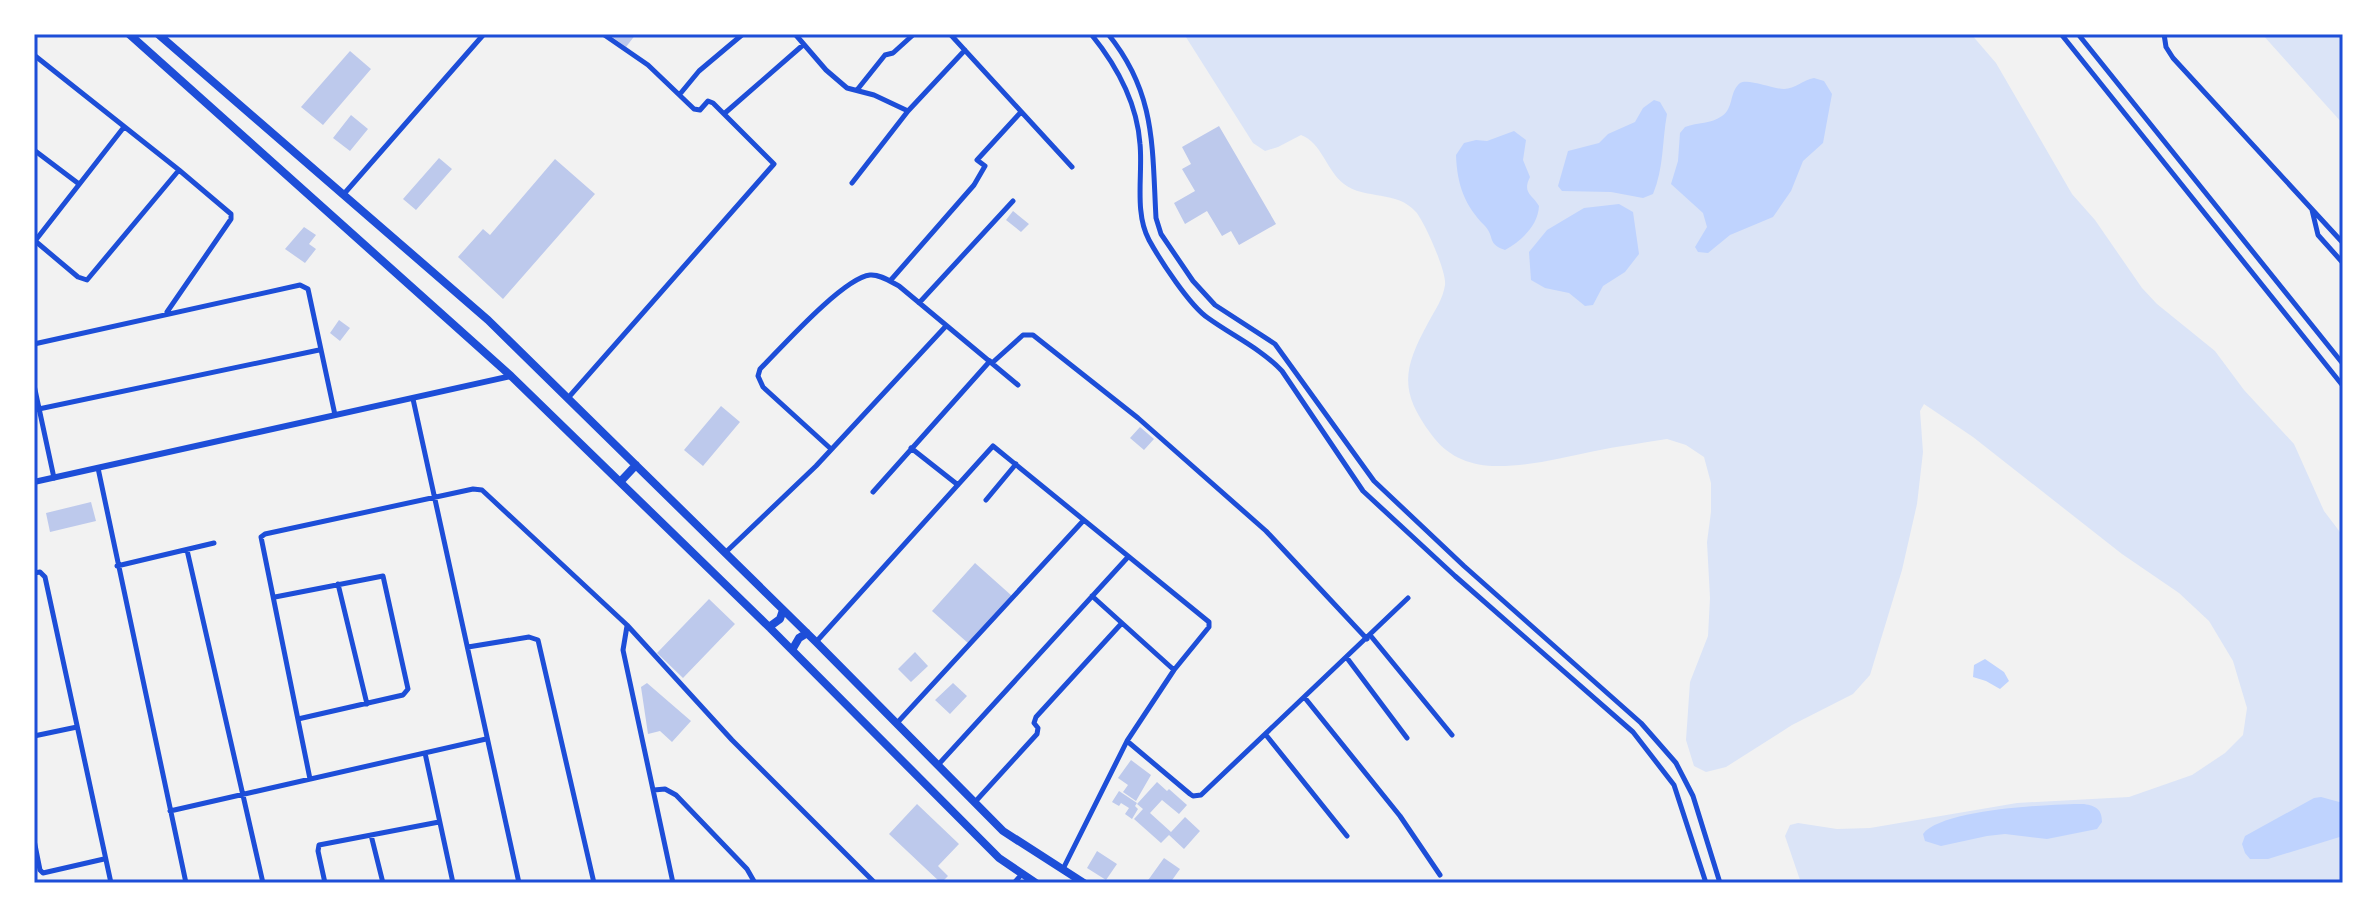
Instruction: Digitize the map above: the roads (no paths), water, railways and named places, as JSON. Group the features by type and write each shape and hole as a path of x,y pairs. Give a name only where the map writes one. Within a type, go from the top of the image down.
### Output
{"main road":[{"path":"129,34 511,376 769,627 999,858 1036,883"},
{"path":"158,34 477,311 807,633 1003,831 1084,883"},
{"path":"158,60 172,46"},
{"path":"621,481 636,465"},
{"path":"769,627 780,619 783,610"},
{"path":"792,650 799,638 807,633"}],"street":[{"path":"342,195 484,34"},
{"path":"567,398 774,166 710,101 700,110 694,109 648,65 603,34"},
{"path":"680,94 699,71 743,34"},
{"path":"795,34 826,70 847,88 908,111"},
{"path":"857,90 885,55 893,53 914,34"},
{"path":"950,34 1072,167"},
{"path":"1091,34 1127,88 1135,112 1140,143 1142,222 1148,239 1196,308 1267,355 1282,371 1363,491 1633,732 1674,785 1706,883"},
{"path":"1108,34 1139,82 1148,110 1156,218 1161,234 1193,281 1215,305 1275,344 1374,481 1464,566 1641,723 1685,778 1720,883"},
{"path":"2061,34 2343,386"},
{"path":"2078,34 2343,364"},
{"path":"2164,34 2166,47 2173,58 2343,243"},
{"path":"725,113 803,45"},
{"path":"852,183 908,111 965,50"},
{"path":"34,55 228,210 231,219 166,313"},
{"path":"890,281 974,185 985,166 977,160 1021,112"},
{"path":"124,127 34,241 78,277 89,279 179,170"},
{"path":"34,150 79,184"},
{"path":"919,303 1013,201"},
{"path":"2312,210 2318,235 2343,263"},
{"path":"831,449 763,387 758,376 760,369 804,324 850,284 869,275 890,281 1018,385"},
{"path":"34,344 166,313 305,286 335,415"},
{"path":"725,553 831,449 946,326"},
{"path":"873,492 991,362 1023,335 1033,335 1138,418 1266,531 1368,637 1452,735"},
{"path":"37,409 319,350"},
{"path":"34,482 511,376"},
{"path":"34,385 54,478"},
{"path":"413,399 519,883"},
{"path":"816,642 989,447 996,447 1209,622 1209,627 1174,670 1127,741 1062,870"},
{"path":"911,448 958,485"},
{"path":"986,500 1016,464"},
{"path":"98,468 186,883"},
{"path":"310,779 275,597 260,542 265,534 473,489 482,490 627,625 732,740 875,883"},
{"path":"896,723 1083,521"},
{"path":"117,566 214,543"},
{"path":"187,550 263,883"},
{"path":"938,765 1128,557"},
{"path":"34,573 40,572 45,577 111,883"},
{"path":"275,597 379,575 385,580 408,689 403,695 298,719"},
{"path":"338,584 367,704"},
{"path":"1092,596 1174,670"},
{"path":"1127,741 1193,796 1201,795 1408,598"},
{"path":"975,802 1037,734 1036,717 1121,624"},
{"path":"627,625 623,650 673,883"},
{"path":"468,647 529,637 538,640 594,883"},
{"path":"1347,658 1407,738"},
{"path":"1305,698 1400,816 1440,875"},
{"path":"34,736 77,727"},
{"path":"1266,735 1347,836"},
{"path":"170,811 486,739"},
{"path":"425,753 453,883"},
{"path":"654,790 665,789 676,795 747,869 755,883"},
{"path":"325,883 319,845 439,822"},
{"path":"371,835 383,883"},
{"path":"34,840 40,870 48,873 104,859"},
{"path":"1014,883 1022,874"}],"water":[{"path":"1814,78 1824,81 1832,94 1823,143 1803,161 1791,191 1773,217 1730,235 1708,253 1698,252 1695,247 1707,227 1703,213 1671,184 1678,161 1680,133 1685,127 1713,120 1726,113 1740,83 1784,89"},
{"path":"1654,100 1660,102 1667,114 1661,164 1653,194 1643,198 1611,192 1562,191 1558,186 1568,151 1599,143 1608,134 1635,122 1643,108"},
{"path":"1514,131 1526,140 1523,160 1530,177 1527,190 1539,206 1536,220 1528,232 1505,250 1493,243 1488,230 1467,203 1460,185 1456,155 1464,143 1487,141"},
{"path":"1619,204 1633,212 1639,254 1625,272 1603,286 1593,305 1585,306 1569,293 1545,288 1531,280 1529,252 1547,230 1584,208"},
{"path":"1985,659 2004,672 2009,681 2000,689 1973,677 1974,665"},
{"path":"2321,797 2343,803 2343,836 2268,859 2250,859 2245,853 2242,844 2245,836"},
{"path":"2084,804 2099,811 2102,822 2097,829 2047,839 2005,834 1941,846 1925,841 1923,834 1934,826 1974,814 2024,807"}]}
